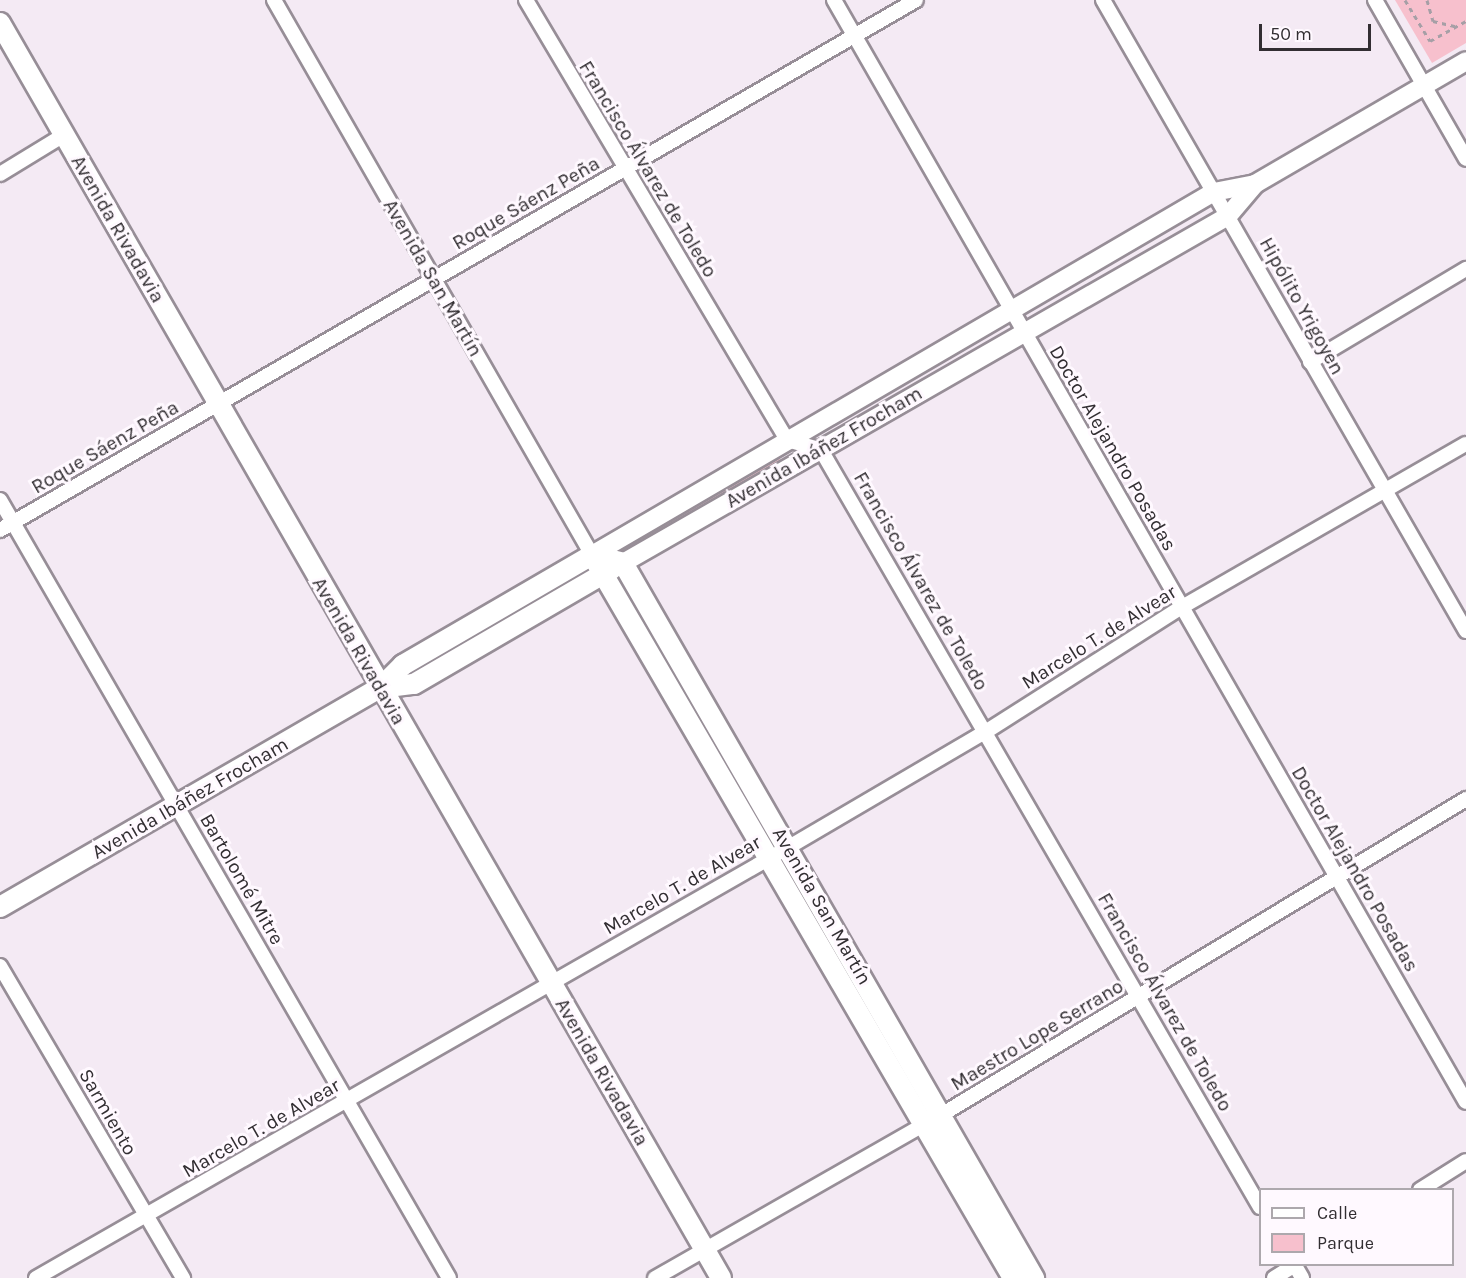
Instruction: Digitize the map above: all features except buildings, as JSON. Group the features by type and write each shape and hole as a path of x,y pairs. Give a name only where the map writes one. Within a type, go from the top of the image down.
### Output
{"main road":[{"name":"Avenida Rivadavia","path":"0,23 721,1278"},
{"path":"592,555 623,563"},
{"name":"Avenida San Martín","path":"592,555 771,857 933,1120 1034,1278"},
{"name":"Avenida Ibáñez Frocham","path":"0,907 380,688 403,664 592,555"},
{"name":"Avenida San Martín","path":"623,563 789,847 933,1120 1013,1278"},
{"name":"Avenida Ibáñez Frocham","path":"380,688 414,684 623,563"}],"street":[{"name":"Avenida San Martín","path":"274,0 592,555"},
{"name":"Francisco Álvarez de Toledo","path":"526,0 624,169 787,440"},
{"name":"Doctor Alejandro Posadas","path":"834,0 1466,1102"},
{"name":"Roque Sáenz Peña","path":"0,530 916,0"},
{"name":"Hipólito Yrigoyen","path":"1103,0 1310,362 1464,625"},
{"path":"1375,0 1466,159"},
{"name":"Avenida Ibáñez Frocham","path":"592,555 1214,192 1255,184 1466,62"},
{"path":"0,174 64,135"},
{"name":"Avenida Ibáñez Frocham","path":"623,563 1228,216 1255,184"},
{"path":"1310,362 1466,269"},
{"path":"787,440 821,450"},
{"name":"Marcelo T. de Alvear","path":"36,1278 147,1217 789,847 987,731 1182,607 1466,444"},
{"name":"Francisco Álvarez de Toledo","path":"821,450 987,731 1259,1204"},
{"name":"Bartolomé Mitre","path":"0,500 449,1278"},
{"name":"Maestro Lope Serrano","path":"655,1278 933,1120 1466,799"},
{"name":"Sarmiento","path":"0,966 183,1278"},
{"path":"1423,1188 1466,1161"},
{"path":"1274,1278 1293,1266"}],"path":[{"path":"1405,0 1430,41 1466,19"},
{"path":"1426,0 1433,21 1457,26"}],"green space":[{"path":"1395,0 1466,0 1466,43 1432,63"},
{"path":"777,454 783,464 631,556 624,546"},
{"path":"583,569 589,578 448,656 456,643"},
{"path":"626,585 760,816 756,818 623,587"}]}
